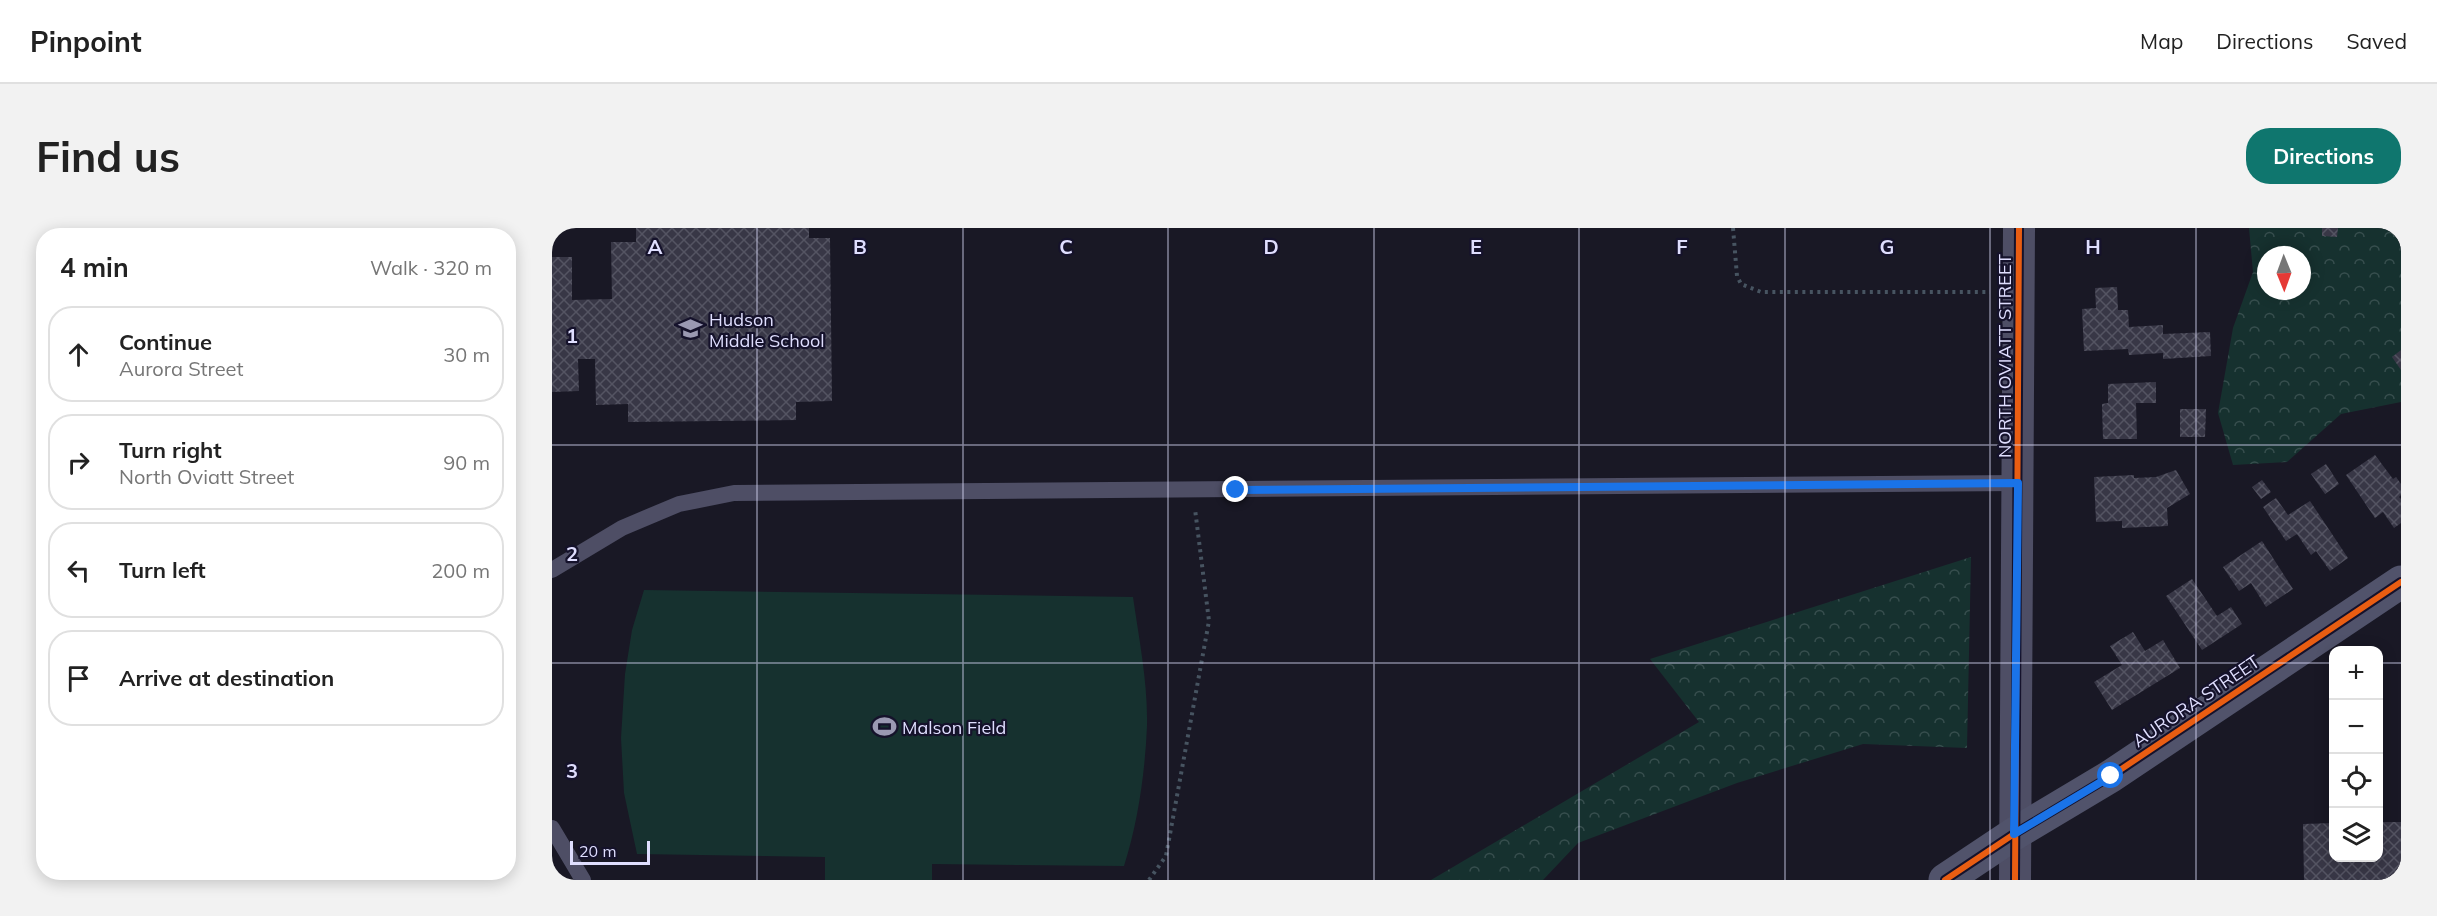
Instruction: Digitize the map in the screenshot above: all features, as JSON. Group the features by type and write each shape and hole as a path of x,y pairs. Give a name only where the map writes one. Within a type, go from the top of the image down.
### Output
{"street":[{"name":"NORTH OVIATT STREET","path":"2015,880 2019,228"},
{"name":"AURORA STREET","path":"1945,880 2014,834 2111,776 2401,582"}],"lane":[{"path":"552,570 632,524 679,504 734,493 2018,483"},
{"path":"552,828 557,846 583,880"}],"path":[{"path":"1733,228 1737,276 1741,284 1761,292 2019,291"},
{"path":"1149,880 1166,856 1209,621 1194,505"}],"green space":[{"path":"2249,228 2401,228 2401,402 2341,414 2287,462 2233,465 2218,413 2233,328 2253,272"},
{"path":"1971,557 1967,748 1863,744 1737,783 1578,843 1543,880 1431,880 1699,722 1650,659"},
{"name":"Malson Field","path":"644,590 1133,597 1145,677 1147,726 1140,797 1124,866 932,864 932,880 825,880 825,857 637,854 624,793 621,738 625,674 632,630"}],"building":[{"name":"Hudson Middle School","path":"636,228 809,228 809,238 830,238 832,401 796,402 796,420 628,422 628,404 596,405 595,359 578,359 579,391 552,392 552,257 572,257 572,300 612,299 611,242 636,242"},
{"path":"2322,228 2338,228 2337,237 2322,236"},
{"path":"2117,287 2118,310 2128,310 2129,327 2163,325 2163,334 2210,332 2211,356 2163,359 2163,353 2129,355 2128,349 2084,351 2082,309 2096,308 2095,288"},
{"path":"2401,350 2401,370 2392,357"},
{"path":"2156,382 2156,403 2136,403 2137,439 2103,439 2102,404 2108,403 2108,384"},
{"path":"2180,409 2206,409 2205,437 2180,437"},
{"path":"2375,455 2393,479 2396,477 2401,484 2399,497 2401,499 2401,523 2394,528 2383,512 2375,518 2346,475"},
{"path":"2326,464 2339,484 2325,494 2311,474"},
{"path":"2176,470 2190,494 2167,508 2168,526 2122,528 2122,521 2096,522 2094,477 2134,475 2134,478 2156,477"},
{"path":"2262,480 2271,492 2261,499 2252,487"},
{"path":"2276,498 2288,515 2310,501 2348,558 2330,571 2316,551 2311,555 2297,534 2286,541 2263,507"},
{"path":"2262,541 2293,589 2266,607 2251,583 2239,591 2223,567"},
{"path":"2192,579 2217,616 2231,607 2242,624 2202,650 2166,596"},
{"path":"2133,632 2145,651 2163,640 2180,668 2112,710 2094,682 2122,665 2110,646"},
{"path":"2383,822 2401,822 2401,880 2304,880 2303,824 2329,823 2329,862 2383,862"}],"cycle path":[{"path":"2015,880 2019,228"},
{"path":"1945,880 2014,834 2111,776 2401,582"}],"place":[{"name":"Hudson Middle School","path":"691,329"},
{"name":"Malson Field","path":"884,727"}],"route":[{"path":"1236,490 2018,483 2014,834 2111,776"}]}
